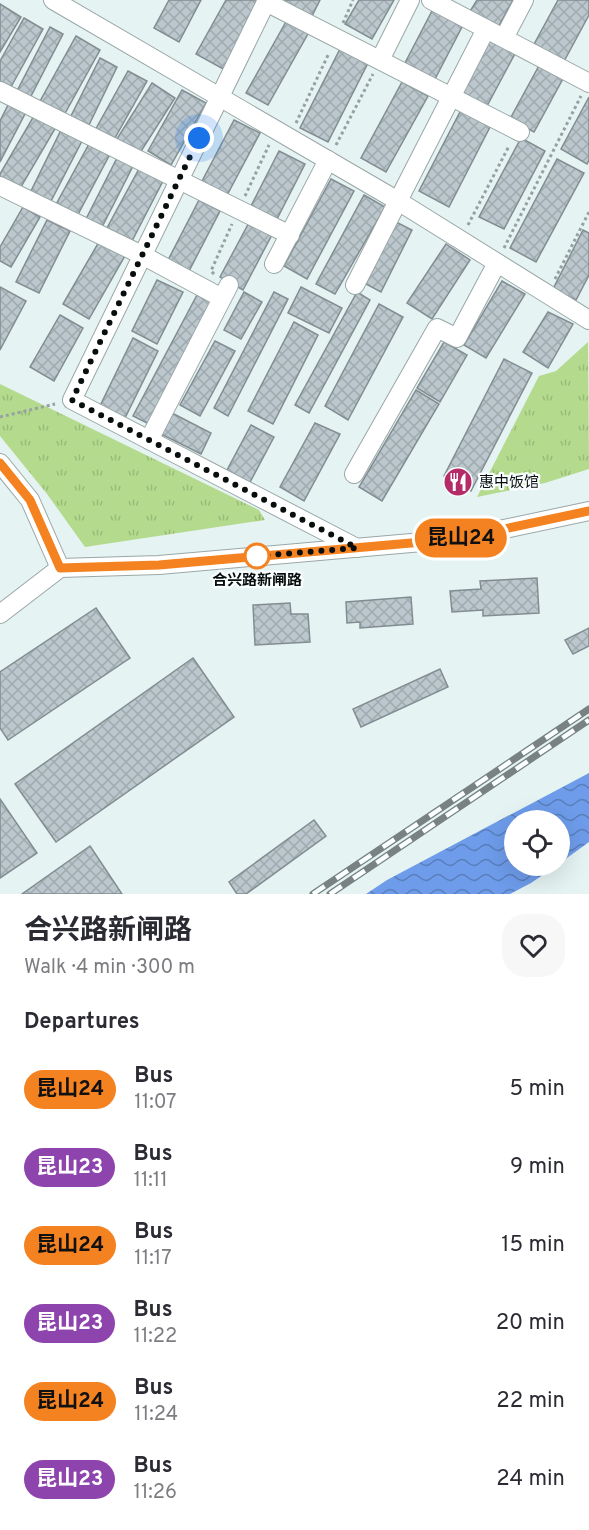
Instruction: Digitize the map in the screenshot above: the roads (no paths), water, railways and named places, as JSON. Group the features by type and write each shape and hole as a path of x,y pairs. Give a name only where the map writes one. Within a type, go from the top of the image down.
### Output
{"street":[{"path":"53,0 398,201 589,320"},
{"path":"380,60 410,0"},
{"path":"431,0 589,83"},
{"path":"504,38 524,0"},
{"path":"357,548 72,400 267,1 518,131"},
{"path":"355,285 486,29"},
{"path":"0,92 290,235"},
{"path":"274,264 328,160"},
{"path":"0,186 142,255 226,292 149,440"},
{"path":"354,474 437,328 457,338 497,263"},
{"path":"0,463 30,500 60,568"},
{"path":"0,614 60,568 159,565 457,539 589,511"}],"water":[{"path":"589,773 589,842 570,856 570,810 519,810"},
{"path":"504,818 504,876 541,876 510,894 366,894 387,880"}],"railway":[{"path":"313,894 589,709"},
{"path":"330,894 589,720"}],"place":[{"name":"惠中饭馆","path":"458,482"},
{"name":"合兴路新闸路","path":"257,556"}]}
